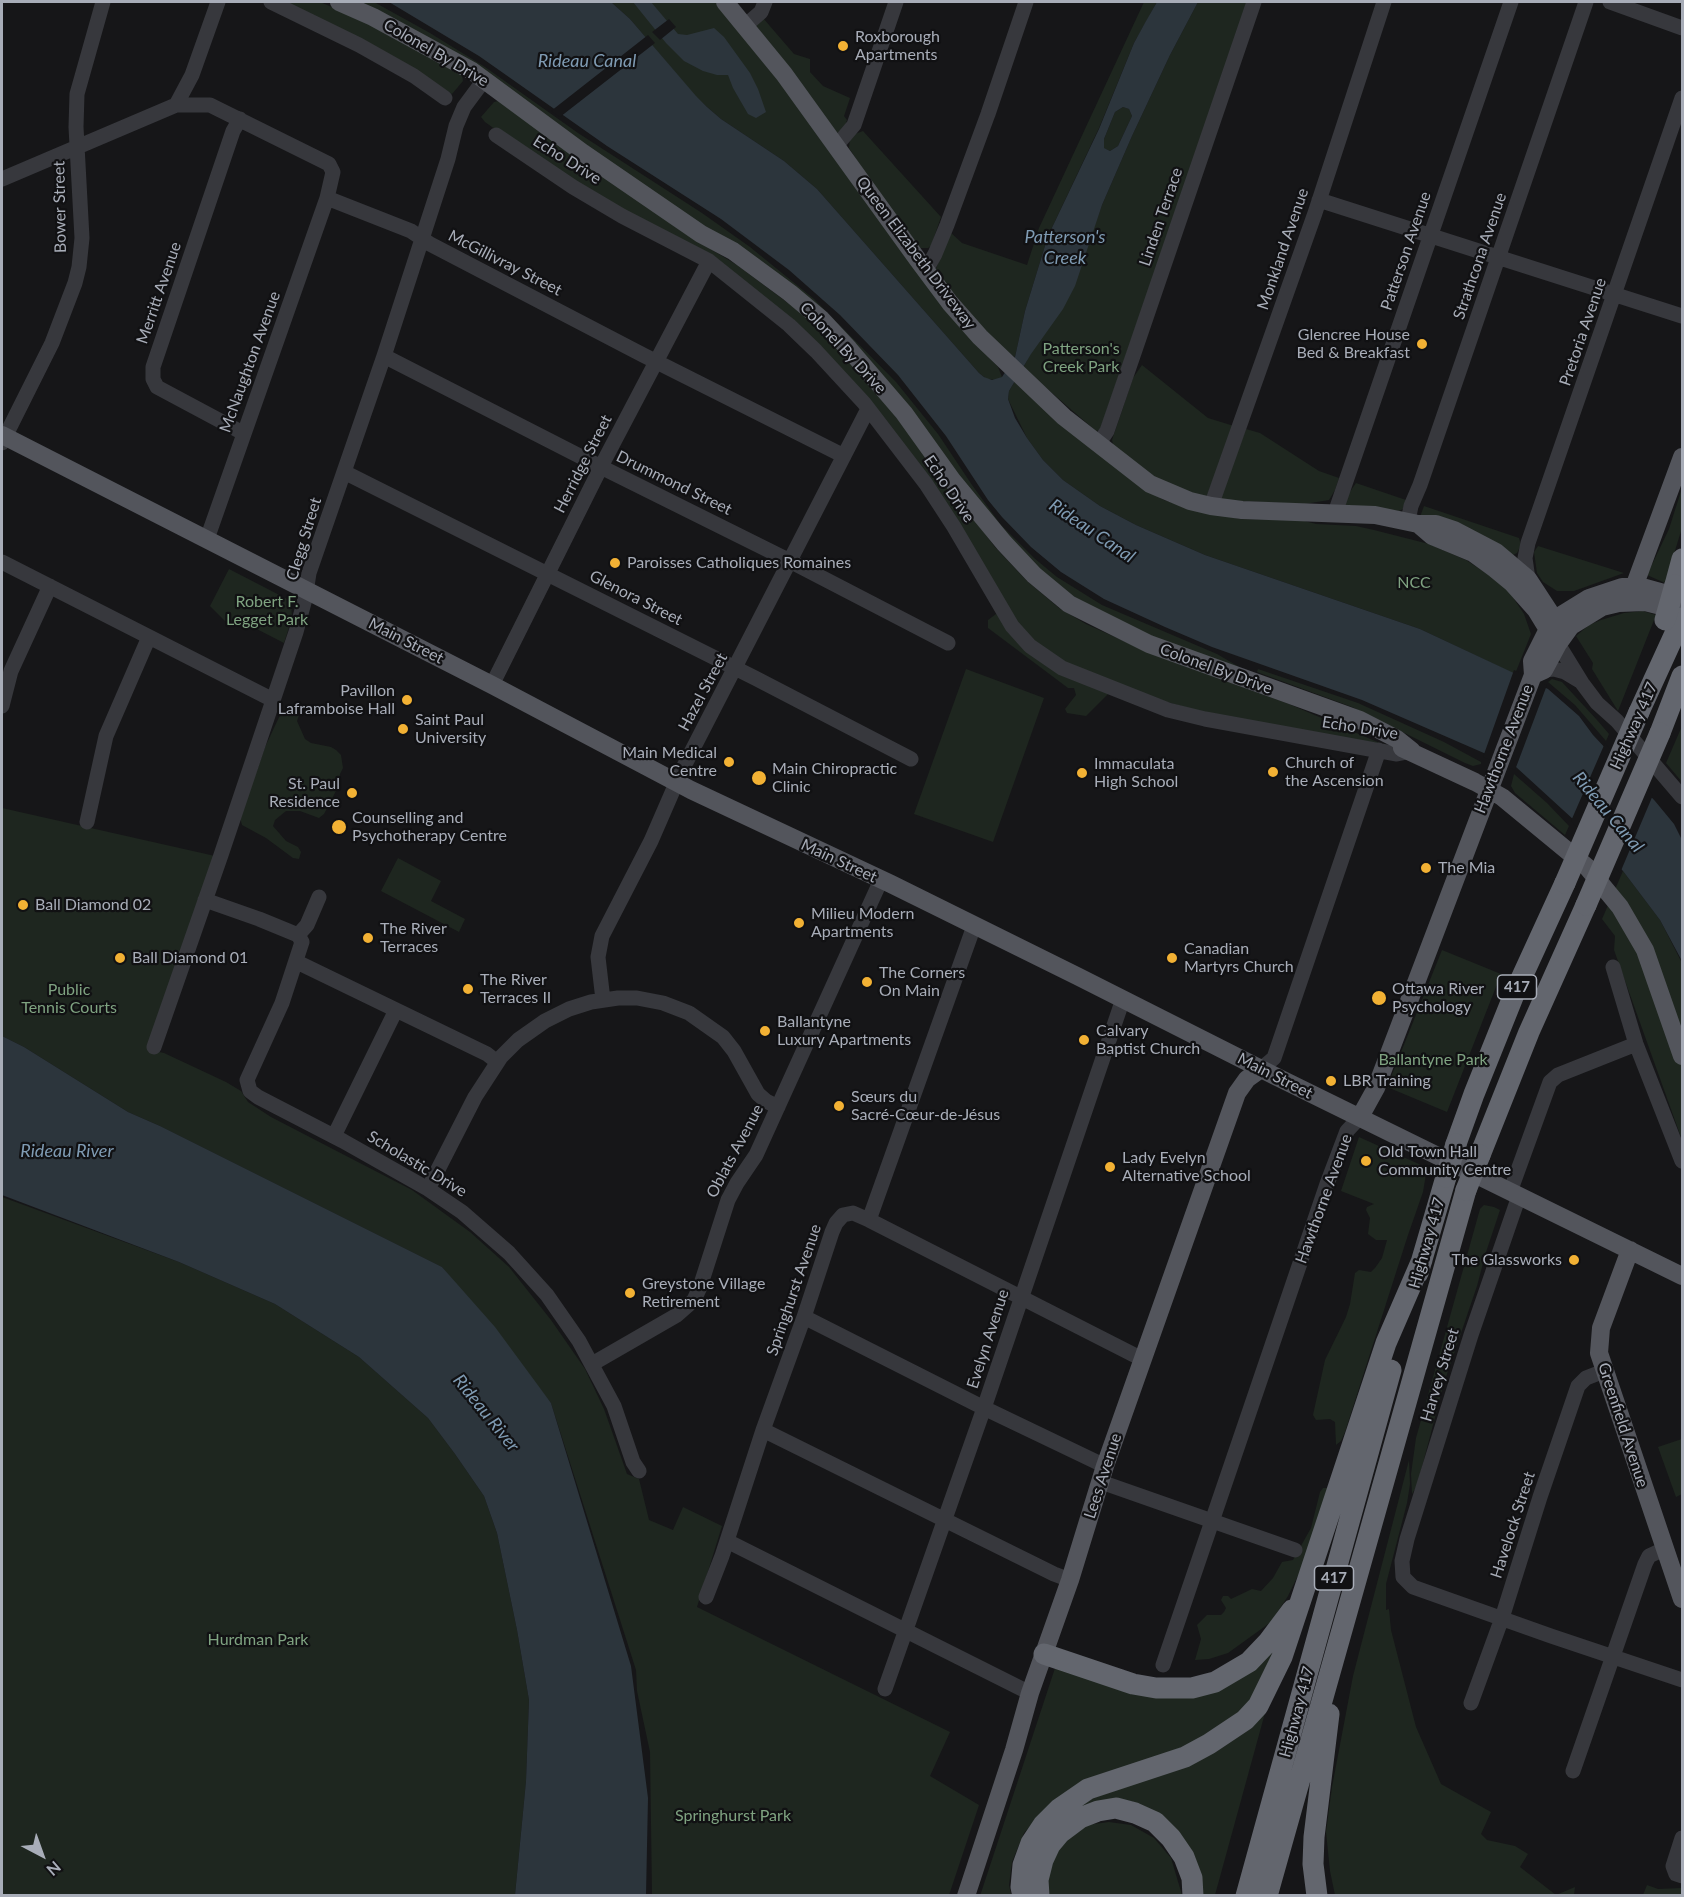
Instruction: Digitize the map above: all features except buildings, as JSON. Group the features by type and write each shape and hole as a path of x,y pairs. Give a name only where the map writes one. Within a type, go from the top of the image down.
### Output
{"highway":[{"name":"Highway 417","path":"1246,1896 1456,1144 1511,1002 1565,883 1678,618 1683,559"},
{"name":"417","path":"1267,1896 1466,1190 1529,1032 1586,905 1683,676"},
{"path":"1664,724 1683,692"},
{"path":"1023,1896 1021,1887 1023,1865 1031,1844 1043,1825 1059,1809 1088,1789 1185,1757 1228,1733 1245,1720 1257,1706 1277,1671 1386,1343 1422,1260"},
{"path":"1044,1654 1093,1672 1144,1686 1179,1689 1209,1684 1237,1670 1259,1652 1291,1612 1311,1572"},
{"path":"1317,1896 1313,1864 1314,1837 1327,1725 1349,1601"},
{"path":"1040,1896 1038,1880 1043,1860 1050,1845 1060,1833 1080,1818 1098,1811 1116,1808 1155,1822 1171,1838 1184,1857 1192,1878 1193,1896"}],"main road":[{"name":"Colonel By Drive","path":"339,2 450,58 484,80 600,165 700,234 733,251 790,293 821,319 904,413 952,480 1004,543 1034,575 1069,604 1149,644 1360,720 1397,739 1412,751 1502,797 1587,867 1620,907 1645,950 1683,1056"},
{"name":"Queen Elizabeth Driveway","path":"726,2 751,21 950,303 1023,380 1064,417 1150,484 1190,501 1211,506 1242,510 1375,515 1413,523 1436,524 1475,540 1496,552 1533,585 1556,631"},
{"name":"Main Street","path":"3,438 307,590 676,782 881,880 1683,1276"},
{"path":"1634,587 1683,457"},
{"name":"Queen Elizabeth Driveway","path":"1413,523 1432,536 1473,553 1495,569 1512,583 1556,631"},
{"path":"1533,585 1558,600 1589,598 1615,589 1634,587 1679,591"},
{"path":"1556,631 1589,598"},
{"path":"1556,631 1571,626 1592,612 1619,603 1645,602 1678,618"},
{"name":"Hawthorne Avenue","path":"1360,1117 1376,1088 1496,771 1538,672 1532,661 1556,631"},
{"name":"Lees Avenue","path":"966,1896 1014,1750 1030,1693 1070,1580 1142,1359 1237,1093 1247,1079 1261,1069"},
{"name":"Greenfield Avenue","path":"1630,1250 1605,1314 1599,1336 1599,1353 1664,1549 1683,1599"}],"street":[{"name":"Bower Street","path":"3,438 45,360 77,275 82,238 77,147 77,94 103,2"},
{"path":"176,105 192,75 218,2"},
{"path":"271,2 359,45 414,76 445,98"},
{"path":"751,21 761,12 765,2"},
{"path":"837,145 854,125 896,2"},
{"path":"926,270 947,225 1026,2"},
{"name":"Linden Terrace","path":"1099,443 1107,431 1254,2"},
{"name":"Monkland Avenue","path":"1211,506 1320,200 1384,2"},
{"name":"Patterson Avenue","path":"1335,513 1511,2"},
{"name":"Strathcona Avenue","path":"1413,523 1411,506 1586,2"},
{"path":"1610,2 1683,28"},
{"name":"Clegg Street","path":"154,1047 296,632 309,573 384,356 460,116 484,80"},
{"name":"Pretoria Avenue","path":"1533,585 1525,558 1528,543 1683,98"},
{"path":"2,179 176,105 210,105 329,164 333,172 327,198"},
{"name":"Merritt Avenue","path":"240,119 233,130 153,367 153,379 157,387 243,433"},
{"name":"Echo Drive","path":"496,135 573,187 622,216 709,261 789,325 816,351 868,409 926,484 954,527 1011,626 1030,646 1062,668 1150,704 1180,713 1241,727 1397,754 1412,751"},
{"name":"McGillivray Street","path":"327,198 411,231 421,239 844,456"},
{"name":"McNaughton Avenue","path":"207,539 327,198"},
{"path":"1320,200 1683,316"},
{"name":"Herridge Street","path":"492,685 601,467 709,261"},
{"name":"Drummond Street","path":"384,356 948,643"},
{"name":"Hazel Street","path":"603,1000 598,957 602,936 651,840 676,782 868,409"},
{"name":"Glenora Street","path":"344,472 911,759"},
{"path":"2,562 273,700"},
{"path":"2,706 11,671 50,586"},
{"name":"Queen Elizabeth Driveway","path":"1556,631 1582,683 1683,797"},
{"name":"Queen Elizabeth Driveway","path":"1556,631 1612,710 1617,721"},
{"path":"87,822 106,736 149,637"},
{"path":"1538,672 1554,669 1565,672 1582,683"},
{"path":"1261,1069 1274,1058 1379,750"},
{"name":"Oblats Avenue","path":"592,1364 677,1315 694,1300 728,1200 756,1155 881,880"},
{"path":"298,935 307,925 319,897"},
{"path":"206,900 298,935 302,942 297,962 488,1054 497,1062"},
{"path":"974,926 869,1220 1142,1359"},
{"name":"Scholastic Drive","path":"297,962 282,1003 247,1080 250,1091 428,1189 462,1212 523,1267 558,1309 592,1364 614,1406 639,1471"},
{"path":"1613,967 1636,1044 1683,1161"},
{"path":"428,1189 475,1097 497,1062 518,1040 544,1021 569,1009 603,1000 638,998 689,1012 723,1037 734,1051 752,1087 766,1101 778,1107"},
{"name":"Evelyn Avenue","path":"885,1689 984,1408 1123,999"},
{"path":"334,1136 396,1010"},
{"name":"Harvey Street","path":"1502,1618 1413,1587 1404,1577 1402,1561 1407,1539 1550,1082 1558,1075 1636,1044"},
{"name":"Hawthorne Avenue","path":"1163,1665 1327,1184 1347,1131 1360,1117"},
{"name":"Springhurst Avenue","path":"706,1597 836,1223 843,1215 853,1214 869,1220"},
{"path":"804,1317 984,1408 1103,1474 1213,1522 1295,1551"},
{"name":"Havelock Street","path":"1471,1703 1502,1618 1578,1386 1586,1378 1604,1371"},
{"path":"763,1430 1070,1580"},
{"path":"727,1540 1030,1693"},
{"path":"1573,1772 1611,1657 1649,1556 1664,1549"},
{"path":"1502,1618 1683,1680"},
{"path":"1683,1838 1673,1866 1676,1874 1683,1876"}],"green space":[{"path":"282,2 320,2 360,19 462,75 463,81 452,94 407,66"},
{"path":"349,2 374,2 430,33 485,67 578,133 702,213 750,247 814,299 896,382 938,434 1001,525 1034,558 1057,577 1102,605 1217,654 1246,671 1184,652 1084,606 1021,555 807,298"},
{"path":"611,2 716,2 774,72 965,332 998,367 1002,377 997,380 987,379 979,373 817,189 784,161 707,107 630,19"},
{"name":"Patterson's Creek Park","path":"1144,2 1157,2 1134,43 1099,128 1048,236 1025,311 1015,357 1006,352 985,331 935,271 950,232 962,243 1027,265 1039,228"},
{"name":"Patterson's Creek Park","path":"1198,2 1248,2 1100,430 1096,431 1023,368 1086,249 1132,136"},
{"path":"763,18 794,54 810,59 810,72 823,86 850,98 844,116 847,120 844,130 837,133 756,26 757,22"},
{"path":"498,101 684,233 737,265 804,315 842,352 894,414 995,547 1027,581 1059,608 1086,624 1157,656 1289,704 1382,744 1219,717 1115,687 1086,716 1067,713 1065,709 1076,695 1074,688 1068,688 988,628 988,620 996,614 1013,618 817,344 646,223 528,153 485,122 481,117 494,102"},
{"path":"1123,107 1129,109 1132,116 1118,146 1110,151 1103,148 1104,139 1115,112"},
{"path":"863,131 941,217 931,246 928,248 918,248 881,198 849,148 850,138"},
{"path":"1142,365 1208,418 1234,426 1206,498 1162,484 1114,448 1112,440 1133,378"},
{"name":"NCC","path":"1015,381 1148,491 1164,500 1188,508 1240,519 1301,520 1316,524 1356,526 1429,544 1466,560 1508,590 1524,614 1531,634 1515,674 1420,629 1205,555 1136,525 1100,506 1063,480 1043,460 1027,438 1008,399 1009,391"},
{"path":"1246,429 1260,433 1319,471 1339,478 1329,500 1305,504 1219,500"},
{"path":"1356,483 1406,500 1403,509 1399,511 1346,505 1345,499"},
{"path":"1682,488 1682,528 1665,583 1647,575 1669,529"},
{"path":"1424,506 1519,538 1521,545 1517,553 1511,556 1420,517"},
{"path":"1538,546 1624,573 1574,591 1557,591 1543,582 1537,573 1534,552"},
{"name":"Robert F. Legget Park","path":"229,569 291,601 292,618 284,643 245,623 226,622 210,606"},
{"path":"1643,611 1656,615 1618,711 1592,669 1593,663 1576,636 1589,625 1601,620 1624,613"},
{"path":"966,669 1044,698 993,842 914,814"},
{"path":"1258,669 1358,703 1444,742 1481,764 1473,766 1465,763 1352,707 1257,672"},
{"path":"1552,679 1562,682 1597,720 1609,734 1606,741 1575,705 1548,682"},
{"path":"294,707 301,709 297,721 305,739 336,750 341,755 343,768 338,787 324,814 319,818 300,811 286,811 275,820 273,826 286,841 298,847 301,852 299,859 293,858 266,838 242,825 240,818 265,747 282,711"},
{"path":"1682,726 1682,782 1666,763"},
{"path":"1514,774 1569,826 1565,835 1515,793 1511,786"},
{"path":"2,808 215,856 149,1050 164,1053 226,1082 241,1091 248,1102 271,1117 412,1190 470,1232 509,1267 551,1320 585,1369 604,1409 627,1474 639,1479 649,1520 673,1530 683,1507 722,1526 697,1607 950,1732 930,1776 979,1805 949,1895 652,1895 650,1752 637,1691 636,1670 551,1403 442,1267 128,1112 24,1047 2,1036"},
{"path":"398,858 441,881 431,901 465,919 459,932 381,891"},
{"path":"1623,871 1660,920 1682,963 1682,1140 1614,950 1615,936 1602,919"},
{"name":"Ballantyne Park","path":"1442,950 1501,974 1447,1112 1387,1087"},
{"path":"1359,1137 1421,1165 1420,1170 1426,1174 1423,1192 1345,1432 1341,1441 1336,1445 1335,1422 1330,1419 1316,1420 1313,1415 1325,1360 1346,1317 1355,1273 1359,1270 1371,1272 1375,1268 1382,1258 1387,1240 1376,1240 1368,1234 1370,1218 1366,1210 1374,1204 1341,1191"},
{"name":"Hurdman Park","path":"2,1197 179,1262 275,1304 359,1357 428,1418 455,1454 484,1496 497,1533 529,1700 526,1781 515,1895 2,1895"},
{"path":"1484,1205 1500,1210 1444,1383 1417,1486 1412,1494 1411,1474 1416,1438 1480,1209"},
{"path":"1682,1439 1682,1494 1676,1497 1658,1447"},
{"path":"1409,1460 1410,1484 1386,1584 1386,1610 1389,1609 1391,1630 1416,1727 1441,1784 1491,1812 1481,1834 1487,1840 1515,1846 1528,1854 1520,1867 1556,1895 1335,1895 1326,1832 1332,1787 1353,1676"},
{"path":"1323,1488 1328,1488 1310,1551 1288,1596 1271,1622 1228,1653 1209,1659 1195,1660 1201,1639 1197,1625 1207,1615 1221,1615 1224,1612 1226,1608 1221,1600 1223,1596 1231,1599 1252,1589 1261,1591 1273,1578 1282,1562 1293,1560 1311,1528"},
{"path":"1282,1639 1250,1704 1202,1740 1070,1789 1045,1809 1024,1833 1012,1862 1009,1885 1011,1895 980,1896 1056,1665 1175,1695"},
{"path":"1268,1702 1215,1895 1203,1895 1152,1811 1131,1801 1110,1800 1082,1807 1081,1801"},
{"path":"1109,1822 1131,1825 1154,1838 1171,1858 1182,1895 1047,1895 1045,1878 1056,1849 1086,1825"},
{"path":"1647,1885 1658,1889 1682,1888 1682,1895 1643,1895"},
{"path":"1575,1887 1574,1895 1556,1895"}],"water":[{"name":"Rideau Canal","path":"389,2 611,2 630,19 707,107 784,161 817,189 979,373 992,380 1002,377 1015,357 1025,311 1048,236 1099,129 1134,43 1157,2 1198,2 1170,55 1102,205 1075,286 1063,309 1031,354 1009,391 1008,399 1015,418 1043,460 1063,480 1100,506 1136,525 1205,555 1420,629 1548,689 1579,716 1593,735 1655,801 1674,824 1682,840 1682,961 1660,920 1623,871 1574,820 1516,767 1362,700 1212,647 1165,627 1104,599 1061,572 1031,547 1002,517 988,500 946,436 898,375 840,315 789,270 721,219 607,146 479,56","holes":["1123,107 1129,109 1132,116 1118,146 1110,151 1104,148 1104,139 1115,112"]},
{"path":"633,2 651,2 678,34 687,35 714,28 724,37 750,73 766,112 756,118 748,114 728,75 703,71 684,61 666,43"},
{"name":"Rideau River","path":"2,1036 24,1047 128,1112 442,1267 495,1327 551,1403 631,1666 648,1798 646,1895 515,1895 526,1781 529,1700 497,1533 484,1496 455,1454 428,1418 359,1357 275,1304 179,1262 2,1195"}],"pier":[{"path":"669,19 676,27 660,40 652,32"},
{"path":"648,35 655,43 560,117 551,111"},
{"path":"1514,670 1547,685 1515,770 1483,757"},
{"path":"1605,743 1653,795 1620,873 1571,821"}],"place":[{"name":"Roxborough Apartments","path":"843,46"},
{"name":"Glencree House Bed & Breakfast","path":"1422,344"},
{"name":"Paroisses Catholiques Romaines","path":"615,563"},
{"name":"Pavillon Laframboise Hall","path":"407,700"},
{"name":"Saint Paul University","path":"403,729"},
{"name":"Main Medical Centre","path":"729,762"},
{"name":"Church of the Ascension","path":"1273,772"},
{"name":"Immaculata High School","path":"1082,773"},
{"name":"Main Chiropractic Clinic","path":"759,778"},
{"name":"St. Paul Residence","path":"352,793"},
{"name":"Counselling and Psychotherapy Centre","path":"339,827"},
{"name":"The Mia","path":"1426,868"},
{"name":"Ball Diamond 02","path":"23,905"},
{"name":"Milieu Modern Apartments","path":"799,923"},
{"name":"The River Terraces","path":"368,938"},
{"name":"Ball Diamond 01","path":"120,958"},
{"name":"Canadian Martyrs Church","path":"1172,958"},
{"name":"The Corners On Main","path":"867,982"},
{"name":"The River Terraces II","path":"468,989"},
{"name":"Ottawa River Psychology","path":"1379,998"},
{"name":"Ballantyne Luxury Apartments","path":"765,1031"},
{"name":"Calvary Baptist Church","path":"1084,1040"},
{"name":"LBR Training","path":"1331,1081"},
{"name":"Sœurs du Sacré-Cœur-de-Jésus","path":"839,1106"},
{"name":"Old Town Hall Community Centre","path":"1366,1161"},
{"name":"Lady Evelyn Alternative School","path":"1110,1167"},
{"name":"The Glassworks","path":"1574,1260"},
{"name":"Greystone Village Retirement","path":"630,1293"}],"water label":[{"name":"Patterson's Creek","path":"1065,247"}],"park label":[{"name":"Public Tennis Courts","path":"69,999"},
{"name":"Springhurst Park","path":"733,1816"}]}
